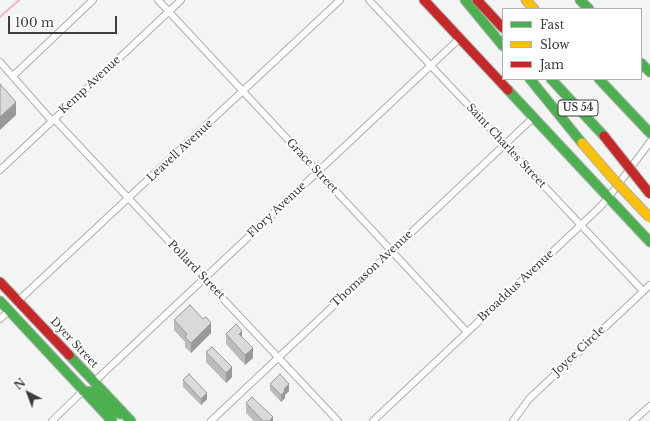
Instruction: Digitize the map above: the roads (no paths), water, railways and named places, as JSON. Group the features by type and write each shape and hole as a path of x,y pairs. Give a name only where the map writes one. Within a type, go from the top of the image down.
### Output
{"main road":[{"path":"424,0 650,242"},
{"path":"465,0 502,45"},
{"path":"477,0 502,27"},
{"path":"526,0 533,8"},
{"path":"580,0 588,8"},
{"path":"642,64 650,72"},
{"path":"531,80 582,143 650,218"},
{"name":"US 54","path":"552,80 650,183"},
{"name":"US 54","path":"600,80 650,132"},
{"path":"604,136 650,194"},
{"name":"Dyer Street","path":"0,282 128,418"},
{"path":"0,301 112,421"},
{"path":"43,348 50,349 60,357 82,381 87,383 94,382"},
{"path":"84,391 90,390 94,392 116,413 128,418"}],"street":[{"path":"13,76 94,0"},
{"name":"Grace Street","path":"158,0 467,332"},
{"name":"Kemp Avenue","path":"0,170 181,0"},
{"name":"Leavell Avenue","path":"18,301 340,0"},
{"name":"Saint Charles Street","path":"369,0 643,291"},
{"name":"Flory Avenue","path":"94,382 460,38"},
{"name":"Pollard Street","path":"0,62 338,421"},
{"name":"Thomason Avenue","path":"211,421 534,117"},
{"name":"Broaddus Avenue","path":"372,421 608,198 650,142"},
{"name":"Joyce Circle","path":"513,421 529,399 650,285"},
{"path":"0,319 9,311"},
{"path":"52,421 84,391"},
{"path":"633,421 650,406"}],"waterway":[{"path":"0,17 19,0"}]}
